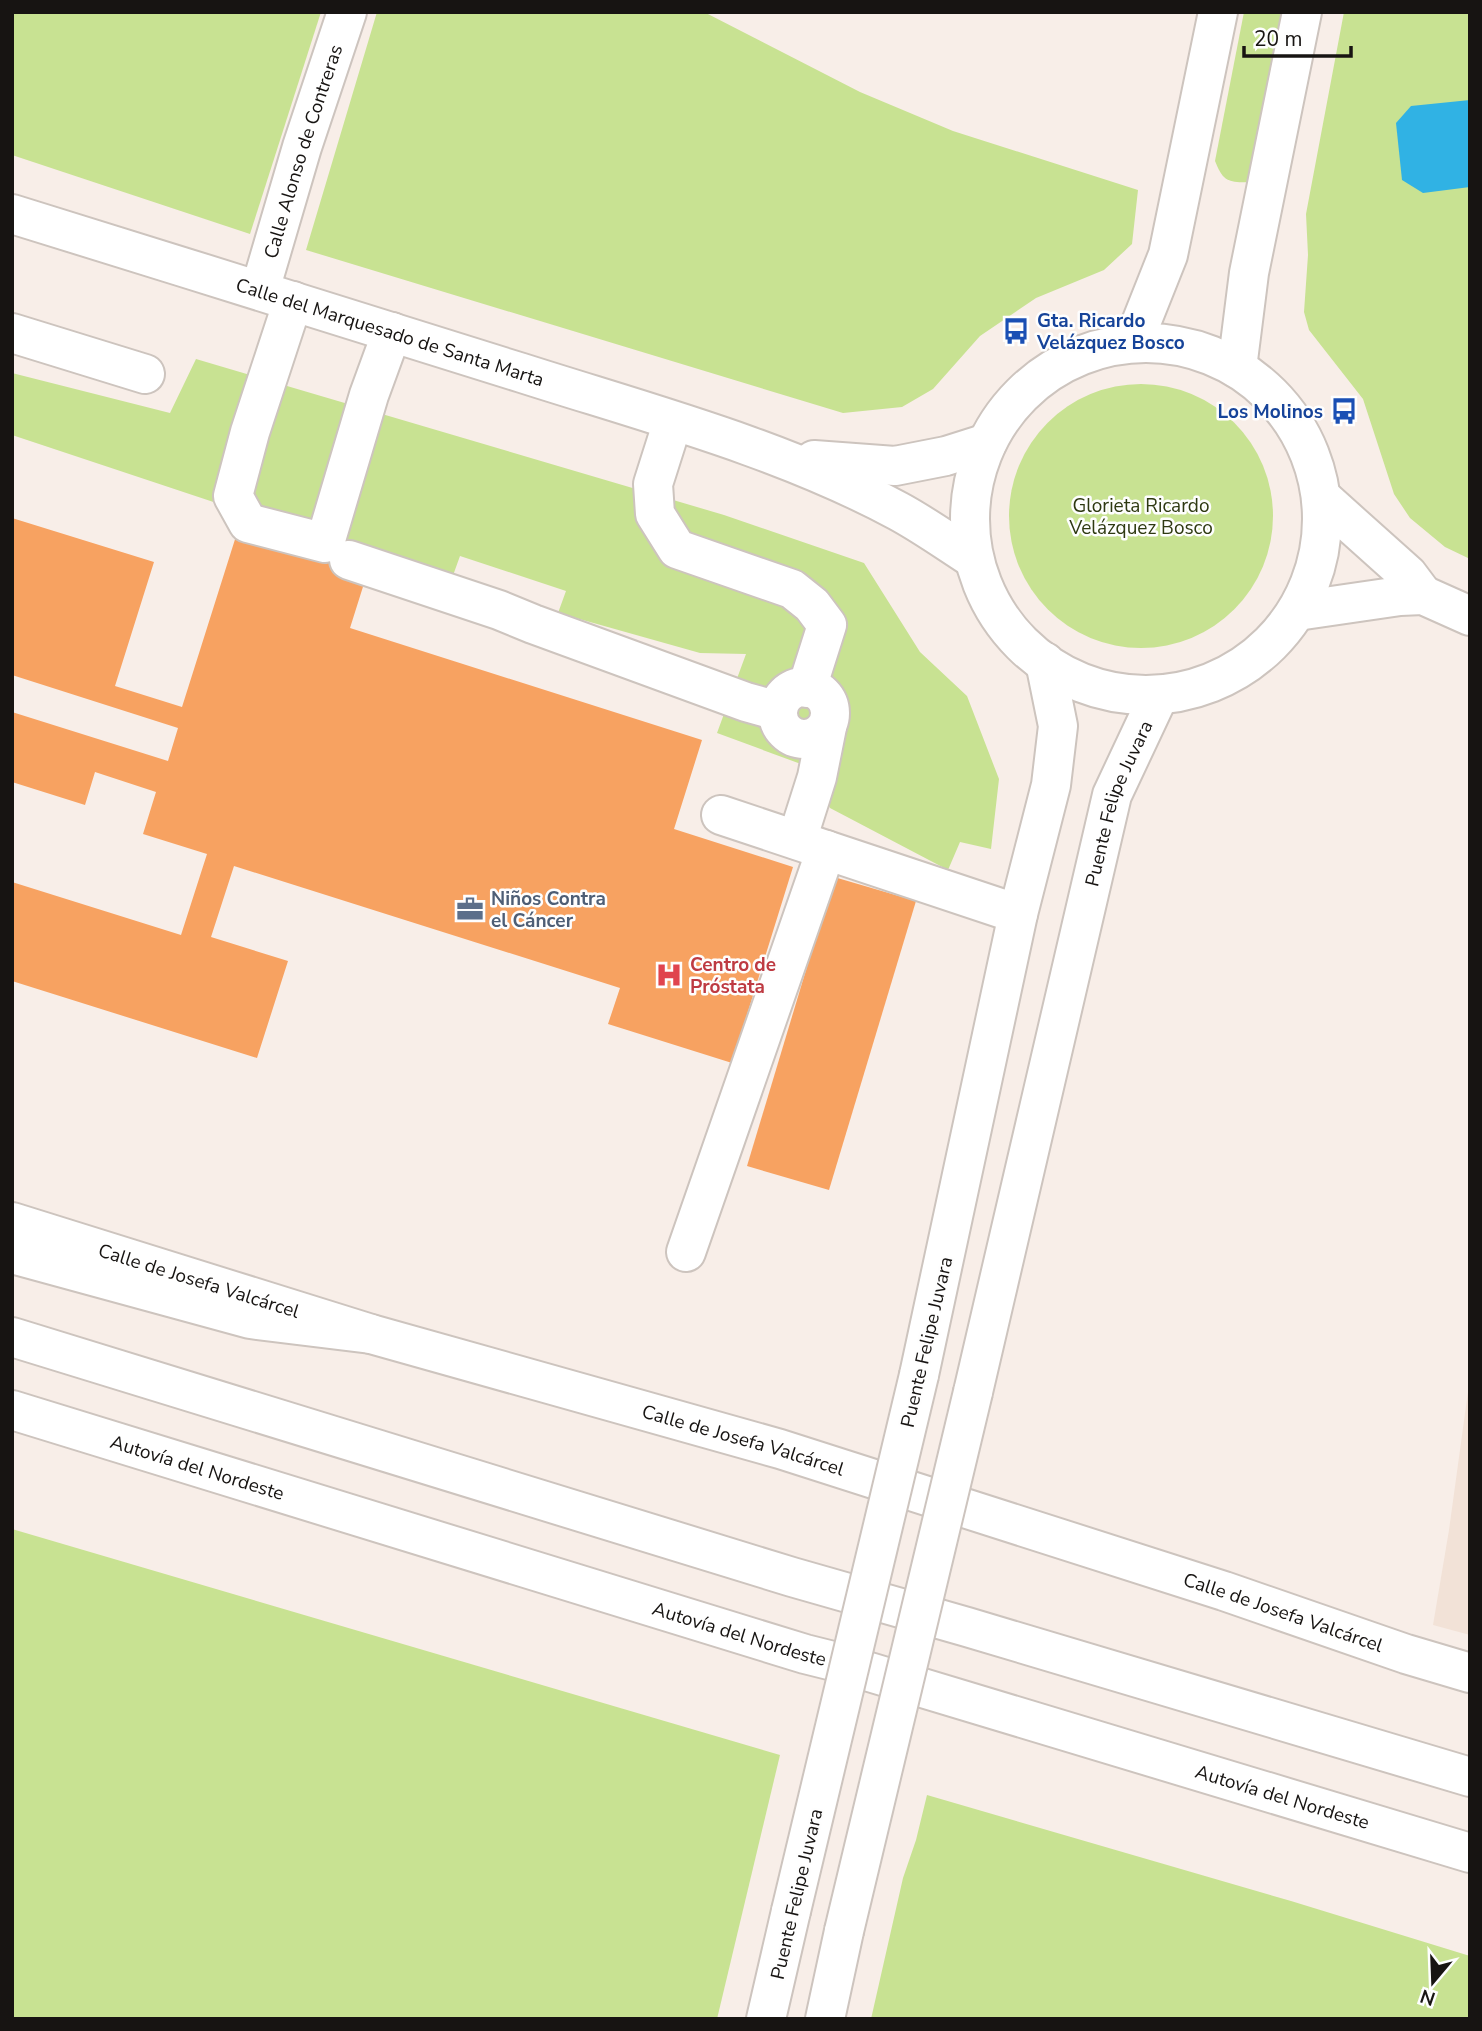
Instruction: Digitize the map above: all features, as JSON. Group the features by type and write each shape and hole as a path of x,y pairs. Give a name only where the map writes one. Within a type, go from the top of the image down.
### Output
{"main road":[{"name":"Calle Alonso de Contreras","path":"347,12 302,147 250,432 233,496 248,523 325,543 369,395 392,332"},
{"path":"1133,343 1168,255 1218,12"},
{"path":"1237,368 1249,273 1301,12"},
{"name":"Calle del Marquesado de Santa Marta","path":"12,214 276,295 765,452 850,487 899,511 974,559"},
{"path":"12,333 145,374"},
{"path":"1133,343 1169,344 1204,353 1237,368 1269,392 1286,411 1302,434 1312,458 1321,497 1322,537 1314,575 1297,611 1272,643 1238,669 1200,687 1159,695 1119,693 1080,682 1045,663 1008,628 987,595 974,559 970,520 973,484 987,443 1003,416 1046,373 1080,356 1133,343"},
{"path":"673,421 653,484 655,514 677,549 792,589 812,605 827,625 807,688"},
{"name":"Calle del Marquesado de Santa Marta","path":"765,452 828,462 895,466 946,456 987,443"},
{"path":"1321,497 1408,575 1423,595"},
{"path":"349,560 499,610 778,711"},
{"path":"1297,611 1423,595 1470,616"},
{"name":"Puente Felipe Juvara","path":"766,2019 919,1375 1018,914 1051,785 1058,726 1045,663"},
{"path":"686,1252 811,845 817,777 831,719 828,702 824,694 816,689 799,687 784,695 780,702 778,720 788,734 795,738 813,739 827,727"},
{"name":"Puente Felipe Juvara","path":"825,2019 1112,795 1159,695"},
{"path":"721,815 1018,914"},
{"name":"Calle de Josefa Valcárcel","path":"12,1222 371,1334 780,1449 1470,1673"},
{"path":"12,1254 250,1319 371,1334"},
{"path":"12,1337 792,1577 1470,1777"},
{"name":"Autovía del Nordeste","path":"12,1410 778,1646 1470,1853"}],"shaded area":[{"path":"1470,1377 1470,1635 1433,1625"}],"green space":[{"path":"12,12 321,12 250,234 12,155"},
{"path":"377,12 704,12 860,92 953,131 1138,190 1132,244 1104,270 1036,298 980,336 933,389 902,407 843,413 306,250"},
{"path":"1244,12 1288,12 1250,182 1227,179 1215,161"},
{"path":"1344,12 1470,12 1470,559 1445,547 1410,518 1394,494 1363,399 1309,330 1304,312 1308,255 1306,214"},
{"path":"196,359 724,515 864,563 920,652 967,696 999,779 991,849 960,842 948,870 830,808 809,767 717,733 746,654 700,653 558,613 566,591 460,556 451,581 12,435 12,373 170,413"},
{"name":"Glorieta Ricardo Velázquez Bosco","path":"1141,384 1167,387 1191,394 1225,414 1243,432 1263,466 1270,490 1273,516 1270,542 1263,566 1243,600 1225,618 1191,638 1167,645 1141,648 1115,645 1091,638 1057,618 1039,600 1019,566 1012,542 1009,516 1012,490 1019,466 1039,432 1057,414 1091,394 1115,387"},
{"path":"12,1529 780,1755 717,2019 12,2019"},
{"path":"927,1795 1470,1956 1470,2019 871,2019 903,1878"}],"water":[{"path":"1470,100 1470,187 1423,193 1402,180 1396,123 1411,106"}],"building":[{"path":"12,518 154,562 115,686 182,707 237,533 367,574 350,628 702,740 674,829 793,867 732,1063 608,1024 620,988 234,866 211,937 288,961 257,1058 12,981 12,882 181,935 207,854 143,834 156,792 95,772 85,805 12,782 12,712 168,761 178,728 12,675"},
{"path":"834,877 916,901 829,1190 747,1166"}],"place":[{"name":"Gta. Ricardo Velázquez Bosco","path":"1016,331"},
{"name":"Los Molinos","path":"1344,411"},
{"name":"Niños Contra el Cáncer","path":"470,909"},
{"name":"Centro de Próstata","path":"669,975"}]}
